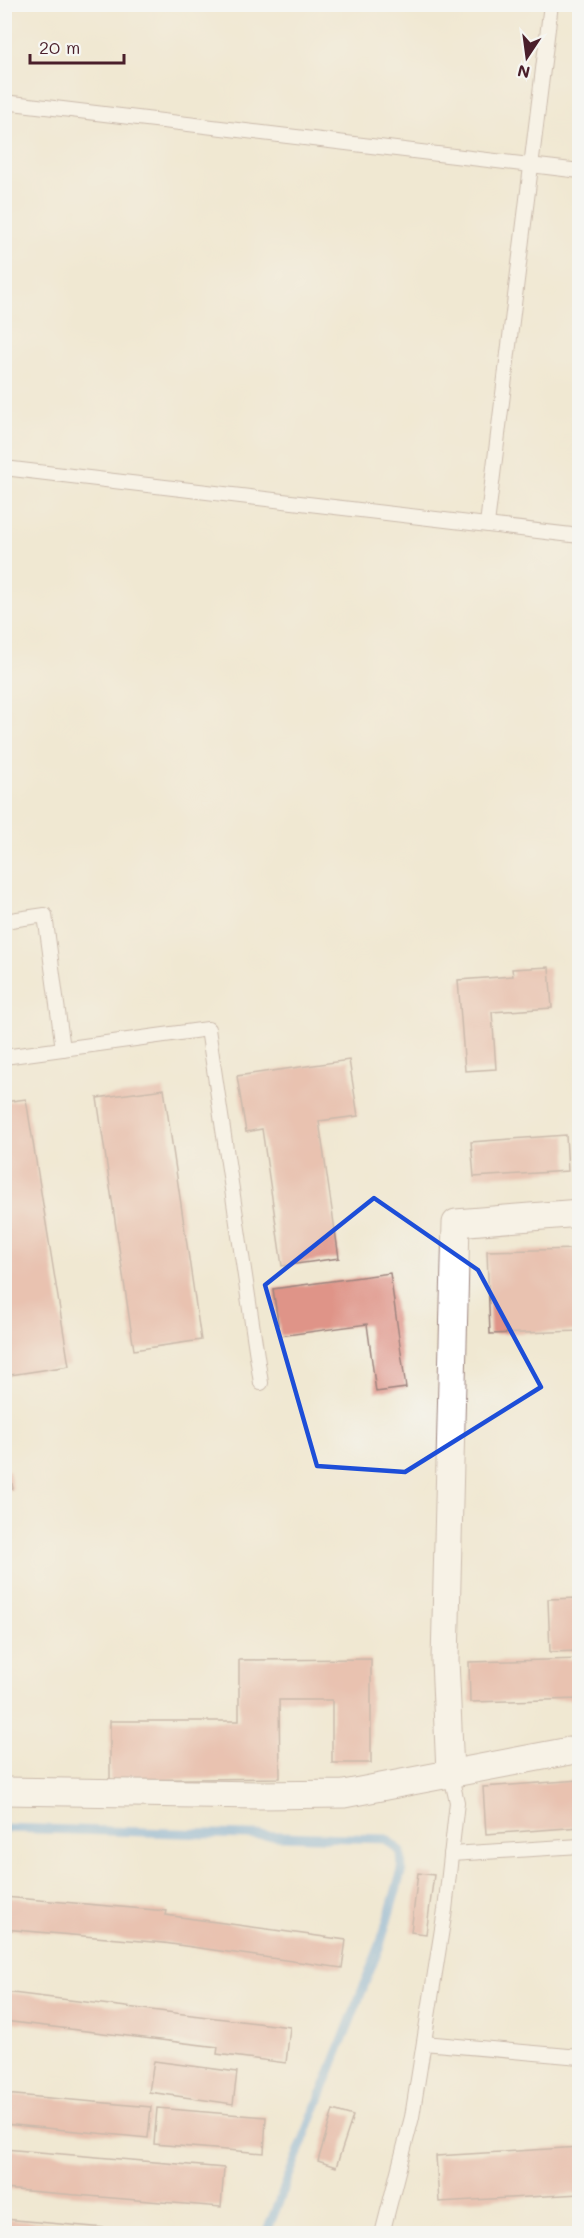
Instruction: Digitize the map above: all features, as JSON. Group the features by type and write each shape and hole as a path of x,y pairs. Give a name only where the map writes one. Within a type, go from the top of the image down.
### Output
{"street":[{"path":"450,1772 445,1660 456,1223 579,1213"},
{"path":"4,1791 344,1794 579,1749"}],"lane":[{"path":"487,524 551,4"},
{"path":"4,102 579,171"},
{"path":"4,468 579,536"},
{"path":"4,921 45,915 63,1049"},
{"path":"4,1057 208,1029 261,1383"},
{"path":"382,2234 412,2117 445,1910 457,1802 450,1772"},
{"path":"451,1854 579,1846"},
{"path":"424,2043 579,2057"}],"highlighted area":[{"path":"374,1198 478,1270 541,1387 405,1472 317,1466 265,1285"}],"building":[{"path":"549,967 552,1008 492,1012 496,1069 465,1071 458,980 513,976 512,969"},
{"path":"349,1060 358,1116 319,1121 339,1258 282,1266 262,1129 246,1132 237,1076"},
{"path":"164,1089 201,1340 134,1350 97,1098"},
{"path":"26,1099 69,1366 4,1376 4,1102"},
{"path":"566,1135 568,1171 474,1177 471,1142"},
{"path":"580,1249 580,1331 490,1334 487,1251"},
{"path":"390,1273 406,1388 376,1392 367,1324 280,1336 273,1289"},
{"path":"5,1470 9,1470 13,1489 5,1491"},
{"path":"580,1598 580,1651 550,1652 548,1599"},
{"path":"371,1659 371,1763 332,1763 332,1700 279,1700 280,1778 110,1780 110,1721 239,1721 239,1660"},
{"path":"580,1659 580,1699 470,1702 469,1662"},
{"path":"580,1780 580,1827 486,1834 483,1787"},
{"path":"418,1873 434,1875 426,1934 411,1932"},
{"path":"4,1897 167,1911 166,1915 346,1940 342,1968 164,1943 4,1929"},
{"path":"4,1992 290,2027 286,2063 217,2054 218,2047 4,2021"},
{"path":"154,2061 237,2072 233,2104 149,2092"},
{"path":"4,2094 151,2107 148,2138 4,2124"},
{"path":"157,2108 266,2117 264,2153 154,2144"},
{"path":"333,2110 353,2116 336,2167 318,2161"},
{"path":"580,2147 580,2194 439,2202 436,2156"},
{"path":"4,2149 224,2168 221,2207 4,2189"},
{"path":"4,2219 150,2232 150,2234 4,2234"}],"waterway":[{"path":"4,1828 386,1839 401,1852 402,1870 380,1945 266,2234"}]}
